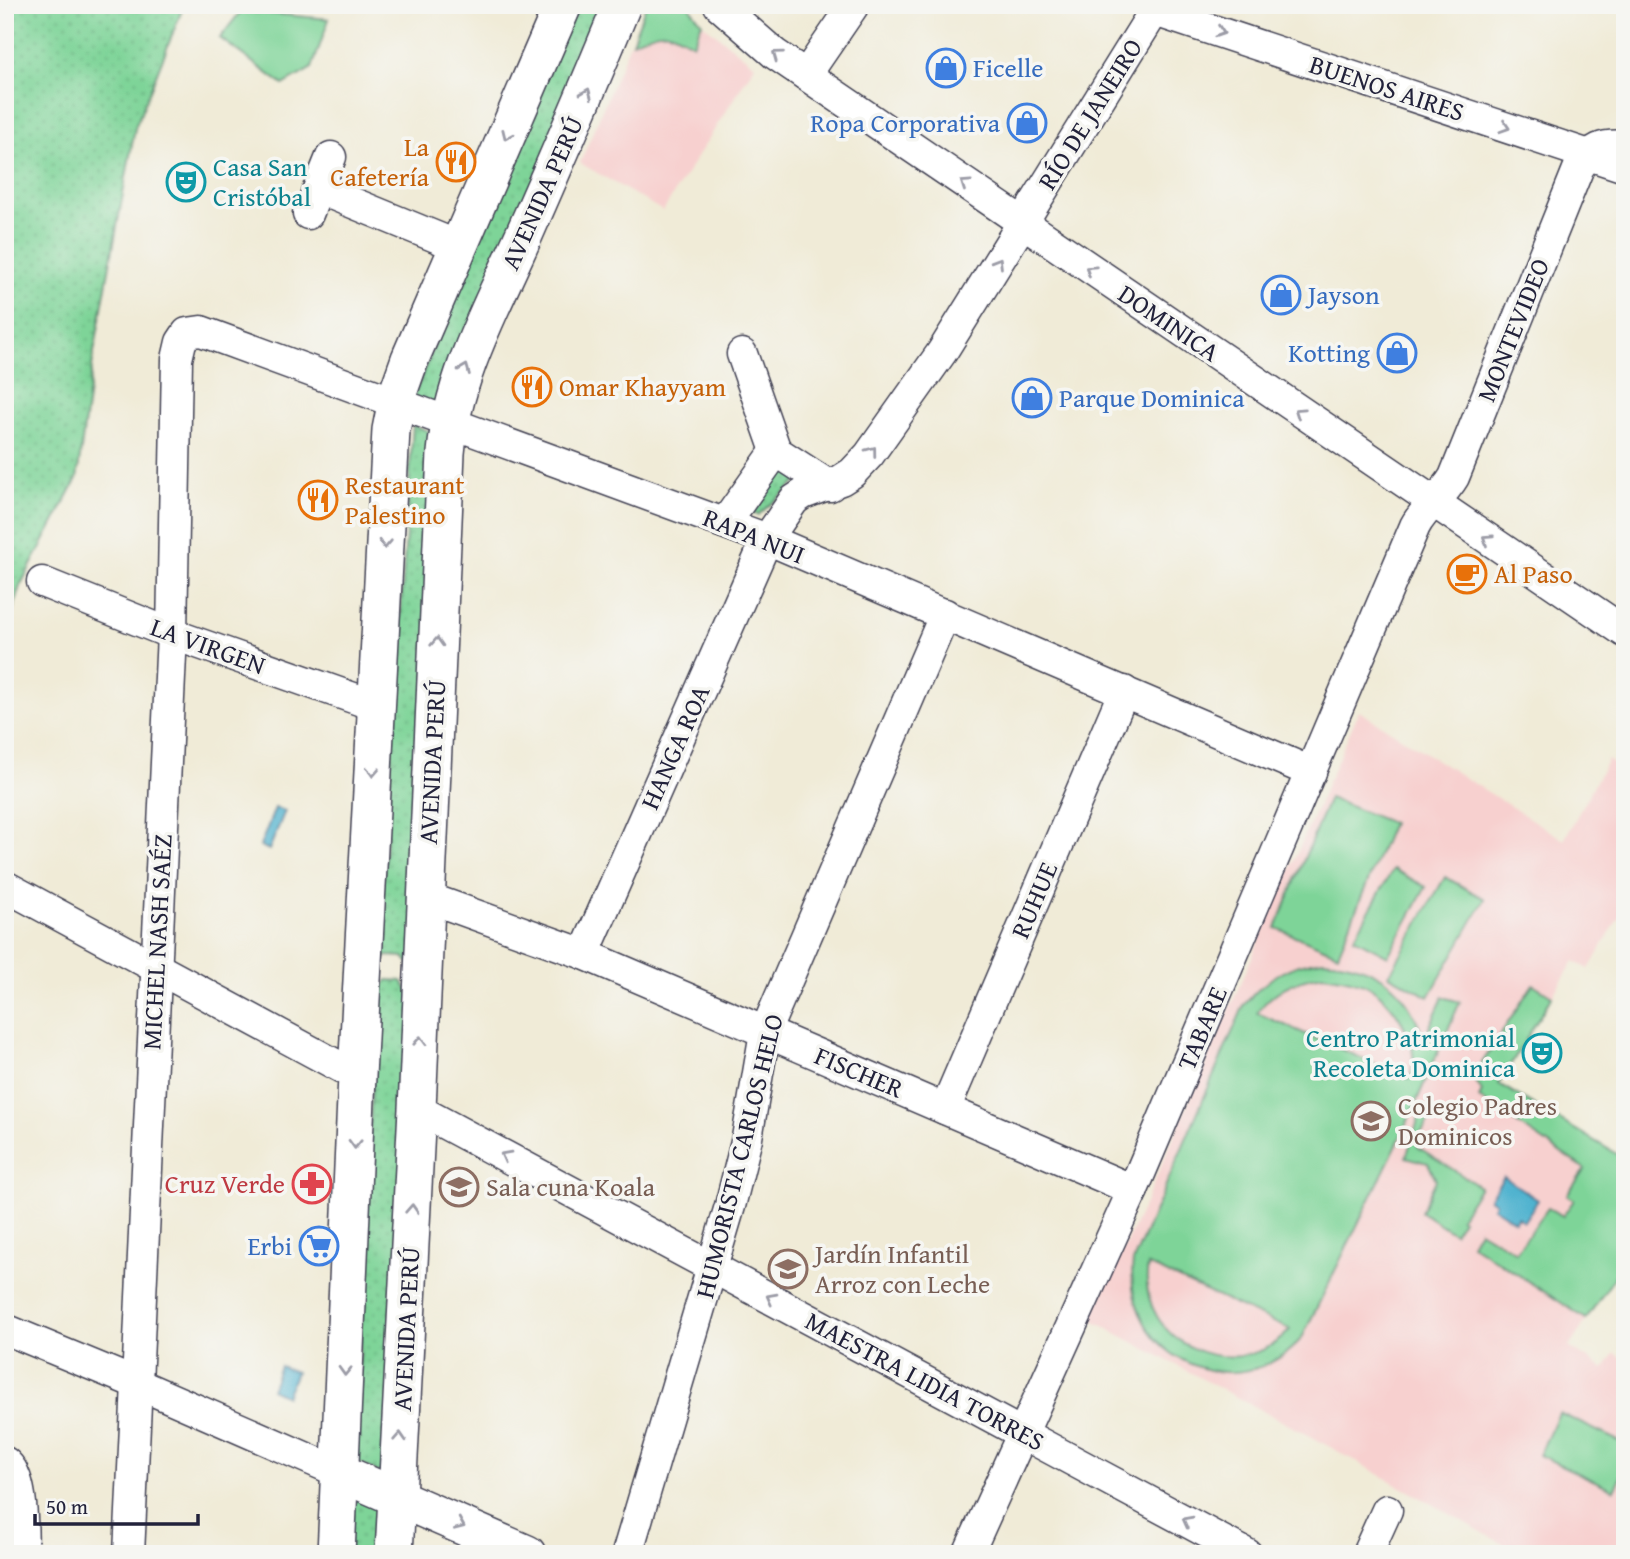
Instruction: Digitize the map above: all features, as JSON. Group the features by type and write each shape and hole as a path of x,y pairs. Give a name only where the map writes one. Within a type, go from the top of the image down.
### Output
{"main road":[{"path":"336,1554 389,452 396,403 410,359 563,5"},
{"name":"AVENIDA PERÚ","path":"394,1554 449,422 463,373 584,99 622,5"},
{"path":"362,984 370,973 395,965 407,969 416,977 422,988"},
{"path":"341,1474 527,1554"}],"street":[{"name":"DOMINICA","path":"719,5 757,40 806,75 1625,632"},
{"path":"806,75 854,5"},
{"name":"BUENOS AIRES","path":"1155,7 1625,167"},
{"name":"RÍO DE JANEIRO","path":"1021,223 1155,7"},
{"path":"1588,155 1600,146 1625,146"},
{"name":"MONTEVIDEO","path":"1433,503 1442,496 1454,477 1570,187 1588,155"},
{"path":"331,157 314,202 458,246"},
{"path":"767,539 794,500 852,473 869,455 942,352 1021,223"},
{"name":"RAPA NUI","path":"187,333 201,331 767,539 1311,772"},
{"name":"MICHEL NASH SAÉZ","path":"129,1554 172,634 177,359 181,342 187,333"},
{"path":"742,354 776,451 830,485"},
{"path":"725,523 776,451"},
{"name":"TABARE","path":"968,1554 1133,1190 1415,526 1433,503"},
{"name":"HANGA ROA","path":"584,954 767,539"},
{"name":"LA VIRGEN","path":"42,582 172,634 376,706"},
{"name":"HUMORISTA CARLOS HELO","path":"627,1554 713,1267 744,1150 765,1032 945,614"},
{"name":"RUHUE","path":"944,1109 1124,691"},
{"path":"5,886 357,1076"},
{"name":"FISCHER","path":"426,897 584,954 1133,1190"},
{"name":"MAESTRA LIDIA TORRES","path":"417,1109 1247,1554"},
{"path":"5,1329 138,1384 341,1474"},
{"path":"5,1462 10,1466 19,1488 23,1554"},
{"path":"1367,1554 1387,1510"}],"shaded area":[{"path":"646,5 688,5 699,21 755,65 663,211 580,163"},
{"name":"Colegio Padres Dominicos","path":"1359,711 1564,840 1608,759 1625,771 1625,907 1589,969 1574,961 1499,1083 1625,1159 1625,1262 1569,1347 1604,1369 1615,1353 1625,1360 1625,1554 1521,1554 1332,1448 1090,1319 1145,1203"}],"green space":[{"path":"5,5 184,5 135,128 94,352 77,479 20,586 5,635"},
{"path":"574,5 613,5 445,414 412,400"},
{"path":"646,5 688,5 702,23 693,44 663,31 632,42"},
{"path":"241,11 329,19 312,68 283,85 220,38"},
{"path":"413,425 443,437 413,968 404,957 387,956 378,964"},
{"path":"769,460 803,477 758,515 746,510"},
{"path":"1329,798 1392,823 1338,954 1276,928"},
{"path":"1393,869 1426,887 1388,956 1354,938"},
{"path":"1445,877 1485,899 1429,997 1389,975"},
{"path":"1310,962 1342,962 1375,973 1399,992 1409,1005 1424,1039 1443,997 1460,1002 1403,1132 1302,1338 1276,1360 1247,1370 1217,1371 1189,1363 1164,1347 1145,1324 1134,1295 1133,1261 1244,1005 1278,974","holes":["1323,975 1366,985 1384,998 1400,1018 1410,1041 1413,1052 1410,1079 1257,1013 1270,998 1286,987 1303,979","1148,1265 1289,1329 1290,1330 1268,1347 1244,1355 1218,1356 1194,1349 1173,1336 1157,1317 1148,1293"]},
{"path":"388,980 402,981 414,999 387,1477 355,1461 376,995"},
{"path":"1533,984 1552,996 1499,1084 1625,1159 1625,1262 1586,1319 1471,1244 1479,1230 1516,1252 1548,1208 1563,1216 1574,1200 1567,1195 1585,1169 1479,1098 1482,1091 1473,1077"},
{"path":"1422,1108 1433,1114 1417,1140 1418,1147 1480,1187 1460,1218 1463,1220 1454,1233 1421,1212 1436,1180 1428,1163 1406,1157"},
{"path":"1559,1413 1625,1444 1625,1468 1614,1490 1539,1455"},
{"path":"351,1489 385,1504 382,1554 348,1554"}],"water":[{"path":"275,808 285,811 269,850 260,846"},
{"path":"1504,1177 1538,1200 1524,1221 1517,1217 1515,1221 1493,1207 1495,1203 1489,1199"},
{"path":"280,1366 296,1372 286,1396 271,1389"}],"place":[{"name":"Ficelle","path":"946,68"},
{"name":"Ropa Corporativa","path":"1027,123"},
{"name":"La Cafetería","path":"456,162"},
{"name":"Casa San Cristóbal","path":"186,182"},
{"name":"Jayson","path":"1281,295"},
{"name":"Kotting","path":"1397,353"},
{"name":"Omar Khayyam","path":"532,387"},
{"name":"Parque Dominica","path":"1032,398"},
{"name":"Restaurant Palestino","path":"318,500"},
{"name":"Al Paso","path":"1467,574"},
{"name":"Centro Patrimonial Recoleta Dominica","path":"1542,1053"},
{"name":"Colegio Padres Dominicos","path":"1371,1121"},
{"name":"Cruz Verde","path":"312,1184"},
{"name":"Sala cuna Koala","path":"459,1187"},
{"name":"Erbi","path":"319,1246"},
{"name":"Jardín Infantil Arroz con Leche","path":"788,1269"}]}
